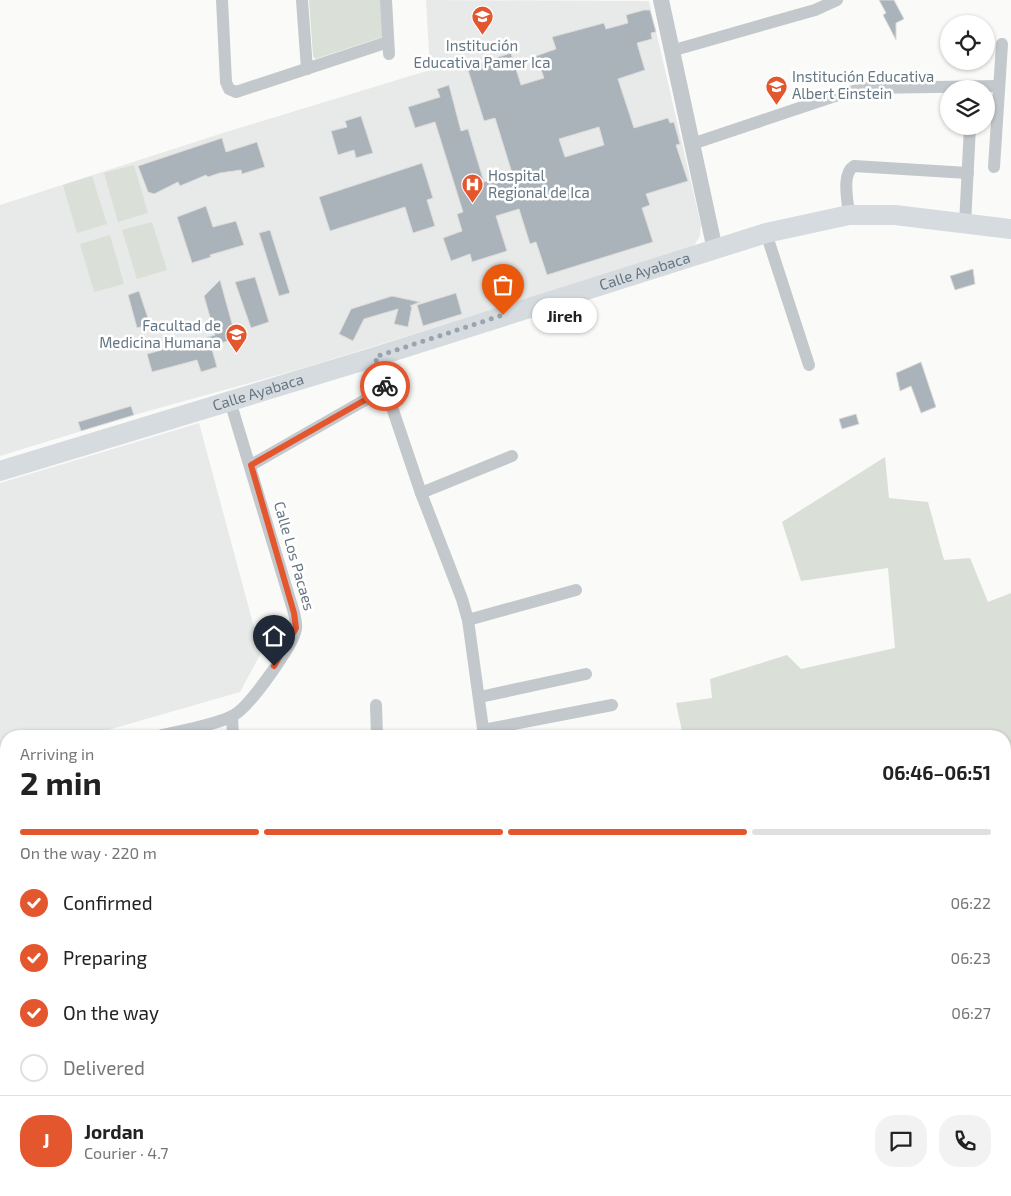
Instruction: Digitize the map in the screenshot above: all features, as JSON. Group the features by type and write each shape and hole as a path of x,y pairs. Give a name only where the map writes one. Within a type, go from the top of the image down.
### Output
{"main road":[{"name":"Calle Ayabaca","path":"0,471 375,357 766,233 849,215 895,215 1011,229"}],"street":[{"path":"222,0 226,82 229,89 239,92 307,70 389,48 386,0"},
{"path":"302,0 307,70"},
{"path":"661,0 715,250"},
{"path":"671,51 815,10 837,0"},
{"path":"994,167 1002,44"},
{"path":"692,144 844,93 867,88 999,86"},
{"path":"965,224 970,135"},
{"path":"849,215 846,175 849,169 854,166 968,173"},
{"path":"766,233 808,365"},
{"path":"375,357 468,620 484,730"},
{"path":"251,465 386,388"},
{"name":"Calle Los Pacaes","path":"182,730 232,717 243,709 257,692 291,641 296,628 294,613 251,465 230,401"},
{"path":"422,492 512,456"},
{"path":"468,620 576,590"},
{"path":"480,697 586,674"},
{"path":"376,705 377,730"},
{"path":"498,730 612,705"},
{"path":"232,717 233,730"}],"shaded area":[{"path":"309,0 384,0 386,36 315,59 313,56"},
{"path":"426,0 649,1 701,225 700,236 692,248 300,369 134,415 0,456 0,205 226,132 430,70"},
{"path":"134,165 148,213 118,222 104,173"},
{"path":"92,176 107,224 77,233 63,185"},
{"path":"152,222 167,270 137,279 122,230"},
{"path":"110,235 124,284 94,292 80,244"},
{"path":"199,423 261,653 240,692 108,730 0,730 0,483"},
{"path":"885,457 889,498 928,502 944,560 970,558 988,602 1011,593 1011,730 682,730 676,703 712,698 710,679 787,655 801,669 895,648 888,568 801,581 782,522"}],"building":[{"path":"879,0 894,0 904,19 896,23 896,40 883,15 886,13"},
{"path":"650,10 656,32 651,33 652,39 637,43 645,70 618,79 634,128 668,118 670,123 674,122 680,144 676,145 688,181 646,194 650,205 642,208 653,242 547,275 536,242 530,244 519,209 496,216 507,251 472,262 470,254 451,261 443,238 462,231 457,214 463,212 435,122 415,128 408,107 440,97 437,89 449,85 461,131 468,129 484,182 512,173 495,118 484,121 467,67 511,53 521,85 544,78 536,56 556,49 552,37 604,23 606,29 628,23 626,15","holes":["599,127 604,145 565,157 559,139"]},
{"path":"361,116 373,153 356,158 354,150 338,155 331,131 347,127 345,121"},
{"path":"222,138 226,152 257,142 265,167 242,174 241,170 208,177 206,175 180,186 178,182 154,194 148,192 138,166"},
{"path":"422,163 433,198 427,200 435,226 413,233 405,207 330,231 319,197"},
{"path":"206,206 213,227 236,221 244,245 210,255 211,257 192,263 177,217"},
{"path":"270,230 290,293 279,296 259,233"},
{"path":"973,269 975,284 955,290 950,276"},
{"path":"255,277 269,322 251,328 235,282"},
{"path":"220,280 233,327 228,328 231,340 211,346 217,367 201,372 197,360 152,372 147,354 215,335 204,296"},
{"path":"139,291 150,324 137,328 128,295"},
{"path":"456,293 462,314 423,326 417,305"},
{"path":"392,296 420,302 410,306 412,306 408,327 394,324 398,309 364,319 353,341 339,334 351,309"},
{"path":"921,362 936,407 921,413 911,386 900,391 896,373"},
{"path":"131,406 134,415 81,431 78,422"},
{"path":"856,414 859,424 842,429 839,419"}],"way so far":[{"path":"385,386 375,357 503,315"}],"place":[{"name":"Institución Educativa Pamer Ica","path":"482,36"},
{"name":"Institución Educativa Albert Einstein","path":"776,105"},
{"name":"Hospital Regional de Ica","path":"472,204"},
{"name":"Jireh","path":"503,315"},
{"name":"Facultad de Medicina Humana","path":"237,354"}],"route":[{"path":"274,666 291,641 296,628 294,613 251,465 386,388 385,386"}]}
